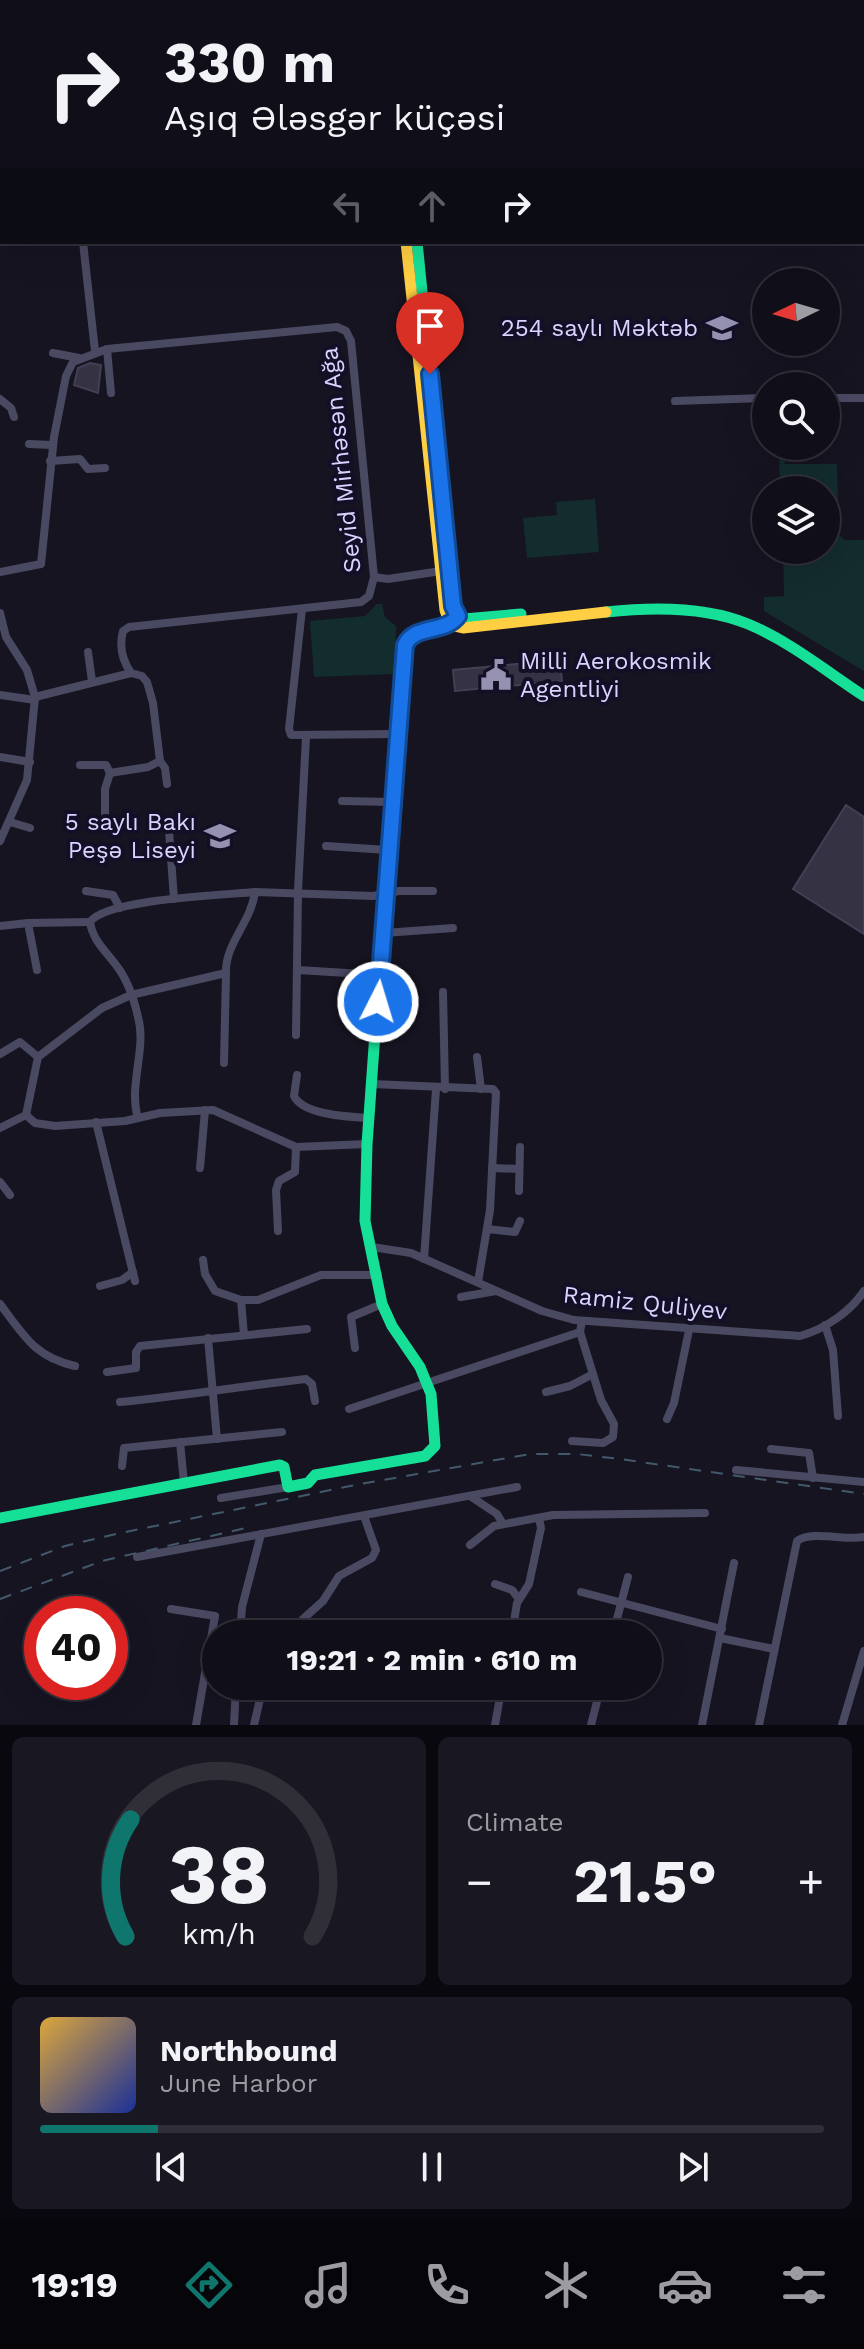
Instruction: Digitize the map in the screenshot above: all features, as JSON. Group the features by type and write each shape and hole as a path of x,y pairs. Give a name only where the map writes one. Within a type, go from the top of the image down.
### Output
{"street":[{"path":"83,244 95,351"},
{"path":"406,244 445,570 455,628 637,607 749,621 864,690"},
{"path":"417,244 445,570"},
{"name":"Seyid Mirhəsən Ağa","path":"79,358 107,349 337,327 346,331 351,341 374,577 369,596 361,602 129,627 123,631 121,639 122,654 131,673"},
{"path":"107,349 111,393"},
{"path":"53,353 79,358"},
{"path":"0,572 41,564 52,445 66,376 73,362 79,358"},
{"path":"675,401 752,398"},
{"path":"840,398 864,398"},
{"path":"0,399 11,408 14,417"},
{"path":"29,444 52,445"},
{"path":"50,461 80,459 88,469 105,468"},
{"path":"374,577 388,579 445,570"},
{"path":"302,609 289,729 291,735 396,734"},
{"path":"0,613 6,637 27,670 35,699 30,762 23,792 0,841"},
{"path":"221,1498 308,1483 315,1475 431,1452 435,1446 435,1421 428,1382 382,1304 365,1221 367,1144 396,734 407,640 454,618"},
{"path":"749,621 864,696"},
{"path":"88,652 92,681"},
{"path":"0,695 35,699 92,681 131,673 142,676 150,690 160,761 165,768 167,784"},
{"path":"296,1035 298,891 306,737"},
{"path":"0,757 30,762"},
{"path":"110,773 148,767 160,761"},
{"path":"80,765 106,765 110,773 105,789 105,822"},
{"path":"342,801 392,802"},
{"path":"10,822 30,828"},
{"path":"169,830 174,899"},
{"path":"326,846 388,850"},
{"path":"86,891 113,895 120,908"},
{"path":"90,922 94,917 120,908 174,899 255,892 385,895 399,891 433,891"},
{"path":"224,1063 227,953 244,925 255,892"},
{"path":"0,926 90,922"},
{"path":"90,922 95,940 116,965 131,995 140,1029 135,1100 138,1118"},
{"path":"28,923 37,970"},
{"path":"384,933 453,928"},
{"path":"298,970 380,975"},
{"path":"26,1115 38,1057 102,1008 131,995 226,973"},
{"path":"424,1259 440,1089 443,992"},
{"path":"0,1054 20,1042 38,1057"},
{"path":"477,1057 481,1089"},
{"path":"297,1075 294,1096 301,1105 334,1115 369,1118"},
{"path":"372,1084 493,1089 496,1093 487,1229 478,1282"},
{"path":"200,1168 205,1110"},
{"path":"26,1115 35,1123 46,1126 213,1110 296,1147 367,1144"},
{"path":"0,1128 26,1115"},
{"path":"96,1122 134,1277 100,1286"},
{"path":"278,1231 276,1190 279,1181 295,1172 296,1147"},
{"path":"519,1191 520,1147"},
{"path":"492,1168 519,1169"},
{"path":"0,1182 10,1195"},
{"path":"487,1229 515,1232 520,1221"},
{"name":"Ramiz Quliyev","path":"372,1247 395,1249 424,1259 542,1311 582,1321 790,1336 812,1333 852,1306 864,1291"},
{"path":"203,1260 205,1274 215,1291 241,1300 270,1298 321,1275 378,1275"},
{"path":"461,1297 497,1291"},
{"path":"241,1300 244,1335"},
{"path":"355,1348 351,1317 382,1304"},
{"path":"1,1307 41,1354 53,1361 75,1366"},
{"path":"572,1441 603,1443 613,1437 614,1424 601,1400 580,1332 582,1321"},
{"path":"825,1325 833,1350 838,1416"},
{"path":"107,1372 136,1368 136,1352 140,1346 307,1329"},
{"path":"667,1419 674,1403 689,1330"},
{"path":"349,1409 580,1332"},
{"path":"208,1338 217,1439"},
{"path":"546,1392 570,1386 593,1374"},
{"path":"120,1402 306,1379 312,1384 315,1401"},
{"path":"122,1466 124,1448 282,1432"},
{"path":"180,1442 184,1483"},
{"path":"771,1449 809,1453 813,1478"},
{"path":"0,1518 280,1465 284,1467 288,1487"},
{"path":"736,1470 864,1482"},
{"path":"137,1557 517,1487"},
{"path":"470,1496 497,1514 503,1524"},
{"path":"470,1545 494,1526 553,1515 705,1513"},
{"path":"302,1620 323,1601 339,1576 372,1558 376,1550 364,1516"},
{"path":"515,1620 519,1599 529,1584 541,1528 539,1518"},
{"path":"241,1620 261,1534"},
{"path":"759,1725 797,1541 807,1536 849,1540 864,1537"},
{"path":"702,1725 734,1563"},
{"path":"616,1620 628,1577"},
{"path":"495,1584 512,1590 519,1599"},
{"path":"581,1592 621,1601 774,1649"},
{"path":"171,1609 215,1616 196,1725"},
{"path":"842,1725 864,1651"},
{"path":"234,1725 235,1700"},
{"path":"254,1725 260,1700"},
{"path":"495,1725 499,1700"},
{"path":"591,1725 597,1700"}],"green space":[{"path":"779,460 785,460 785,464 837,464 837,476 780,476"},
{"path":"595,499 599,552 527,558 523,518 557,515 556,502"},
{"path":"840,536 845,540 864,540 864,671 764,611 764,597 784,596 783,564 840,564"},
{"path":"377,604 382,604 385,617 396,626 395,674 314,677 310,621 365,616"}],"building":[{"path":"90,363 101,365 98,393 74,385 78,368"},
{"path":"560,660 562,681 455,691 453,670"},
{"path":"846,805 864,817 864,934 793,889"}],"railway":[{"path":"0,1571 65,1546 116,1534 355,1485 530,1454 577,1454 620,1459 864,1494"},
{"path":"0,1599 102,1561 246,1528"}],"traffic: fast":[{"path":"417,244 454,610 464,619 521,614"},
{"path":"606,612 678,609 731,618 778,639 864,696"},
{"path":"0,1518 280,1465 284,1467 288,1487 308,1483 315,1475 425,1456 435,1446 431,1394 420,1367 392,1326 382,1304 365,1221 367,1144 385,895"}],"traffic: slow":[{"path":"406,244 445,610 450,625"},
{"path":"385,895 396,734 404,652 409,637 450,625 463,628 606,612"}],"place":[{"name":"254 saylı Məktəb","path":"722,328"},
{"name":"Milli Aerokosmik Agentliyi","path":"496,675"},
{"name":"5 saylı Bakı Peşə Liseyi","path":"220,836"}],"route":[{"path":"378,1002 405,645 409,637 450,625 458,616 453,606 430,374"}]}
